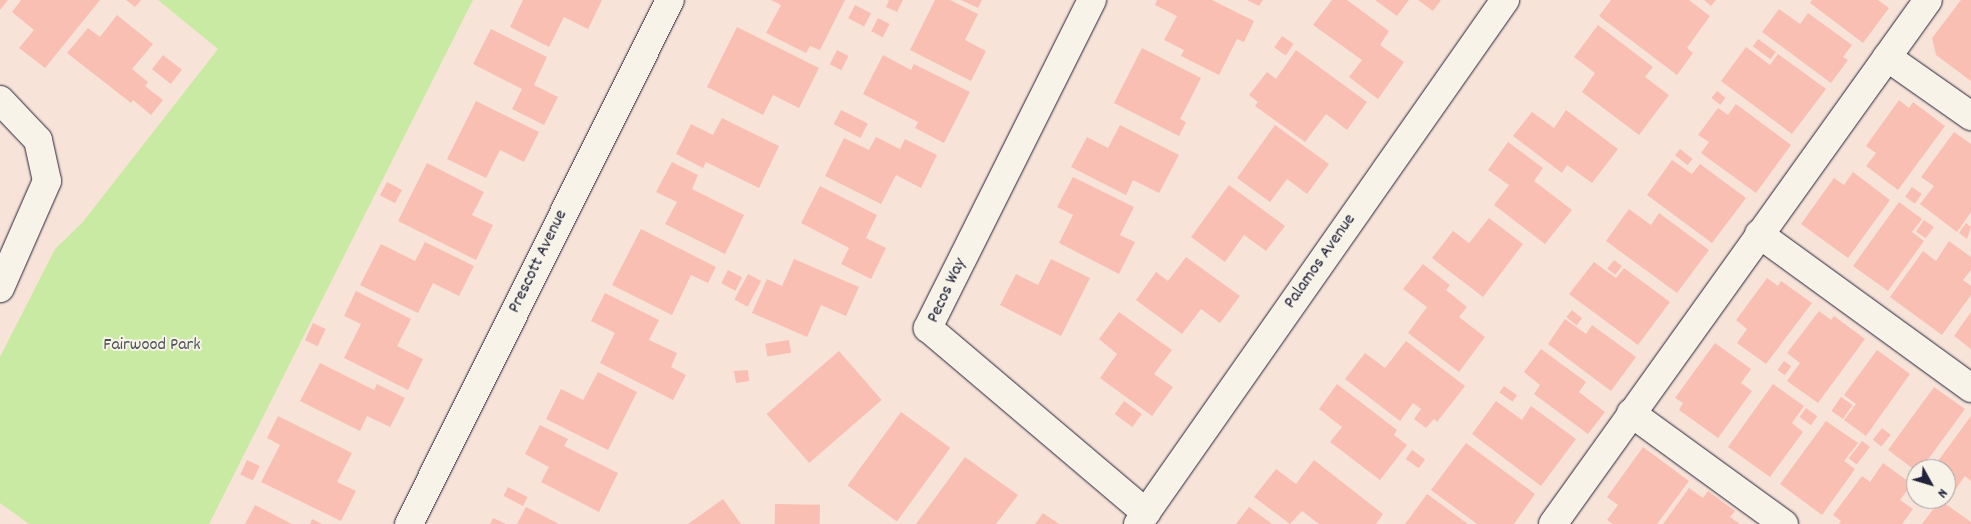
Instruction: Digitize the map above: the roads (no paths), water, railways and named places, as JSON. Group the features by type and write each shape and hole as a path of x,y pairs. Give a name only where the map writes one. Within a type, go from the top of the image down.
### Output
{"street":[{"name":"Prescott Avenue","path":"409,524 670,0"},
{"name":"Pecos Way","path":"1092,0 928,328 1142,518"},
{"name":"Palamos Avenue","path":"1142,518 1505,0"},
{"path":"1553,524 1928,0"},
{"path":"1887,57 1971,116"},
{"path":"0,100 38,140 47,181 0,288"},
{"path":"1759,234 1971,388"},
{"path":"1631,413 1784,524"}],"park label":[{"name":"Fairwood Park","path":"152,346"}]}
